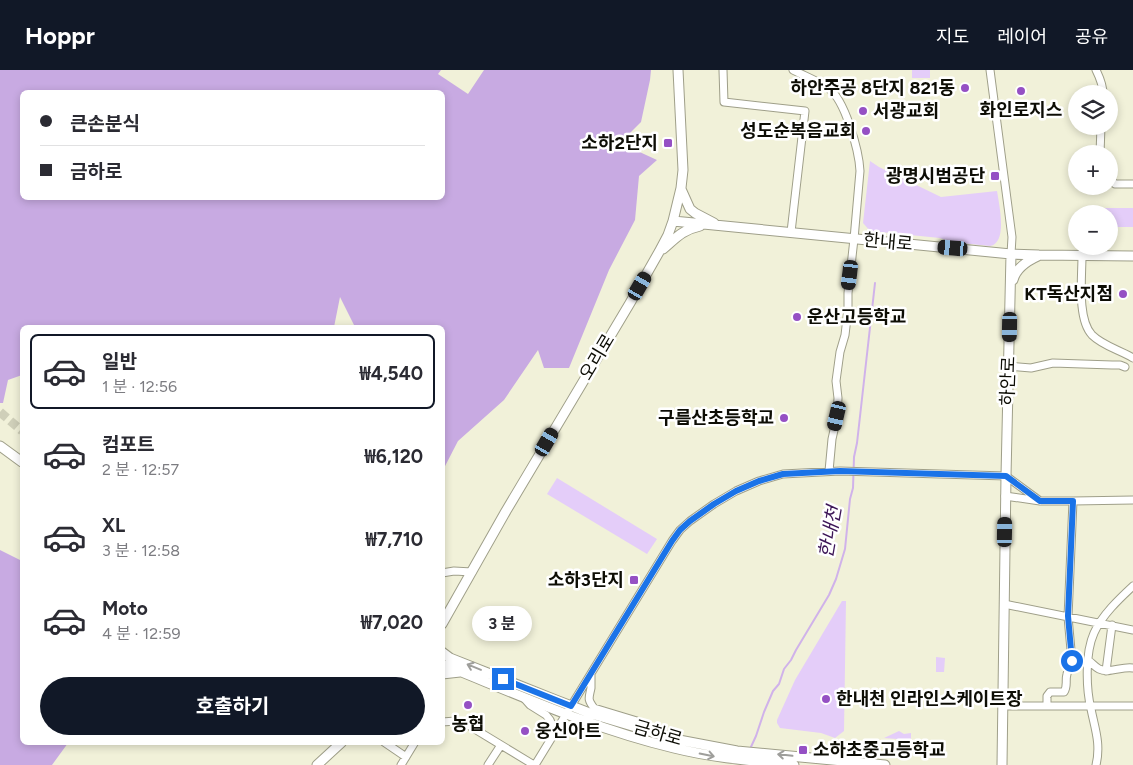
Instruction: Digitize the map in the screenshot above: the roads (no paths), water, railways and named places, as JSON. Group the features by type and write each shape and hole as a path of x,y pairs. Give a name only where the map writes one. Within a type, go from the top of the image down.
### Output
{"main road":[{"name":"오리로","path":"445,619 668,235 681,188 683,170 678,70"},
{"path":"681,188 690,209 718,225"},
{"name":"한내로","path":"673,221 1011,254 1133,256"},
{"path":"659,252 677,235 686,230 698,226 718,225"},
{"name":"하안로","path":"1002,765 1011,254"},
{"path":"1011,288 1014,274 1023,265 1040,255"},
{"path":"0,446 20,461"},
{"name":"금하로","path":"445,654 569,710 589,722 674,748 712,756 735,755 879,765"},
{"name":"금하로","path":"445,665 522,696 735,755"},
{"path":"445,674 462,672"},
{"path":"318,765 339,745"},
{"name":"금하로","path":"760,757 794,765"}],"street":[{"path":"724,70 724,102 805,111 791,232"},
{"path":"793,70 830,89 839,99 860,160 848,309 836,381 838,398 837,416 832,439 829,471"},
{"name":"하안로","path":"990,70 1012,237 1011,254"},
{"path":"1096,70 1102,85"},
{"path":"1118,184 1133,184"},
{"path":"1082,256 1081,302 1086,324 1098,340 1133,358"},
{"path":"1008,366 1031,368 1053,363 1120,365 1125,367"},
{"path":"445,722 456,721 468,725 534,765 680,530 714,504 736,491 759,481 783,474 829,471 1006,476 1040,501"},
{"path":"1006,496 1040,501 1133,500"},
{"path":"1047,706 1047,696 1050,692 1064,692 1067,672 1072,661 1068,616 1073,501"},
{"path":"445,572 472,572"},
{"path":"1096,765 1099,749 1088,687 1090,648 1094,633 1100,623 1119,599 1133,586"},
{"path":"1004,604 1133,630"},
{"path":"1106,671 1112,625"},
{"path":"1089,661 1098,669 1106,671 1127,667 1133,668"},
{"path":"591,674 591,688 588,697 594,708 637,721 647,731"},
{"path":"522,696 530,706 546,714 552,725 552,737"},
{"path":"1003,706 1133,706"},
{"path":"388,745 406,757"},
{"path":"401,765 413,745"},
{"path":"488,765 501,745"}],"waterway":[{"name":"한내천","path":"750,749 764,712 773,691 779,684 784,669 829,595 845,549 875,283"}],"tunnel":[{"path":"0,412 20,429"}],"place":[{"name":"하안주공 8단지 821동","path":"965,88"},
{"name":"화인로지스","path":"1021,91"},
{"name":"서광교회","path":"863,111"},
{"name":"성도순복음교회","path":"866,131"},
{"name":"소하2단지","path":"668,143"},
{"name":"광명시범공단","path":"995,176"},
{"name":"KT독산지점","path":"1123,294"},
{"name":"운산고등학교","path":"797,317"},
{"name":"구름산초등학교","path":"784,418"},
{"name":"소하3단지","path":"634,580"},
{"name":"한내천 인라인스케이트장","path":"826,699"},
{"name":"농협","path":"468,705"},
{"name":"웅신아트","path":"525,731"},
{"name":"소하초중고등학교","path":"803,750"}]}
